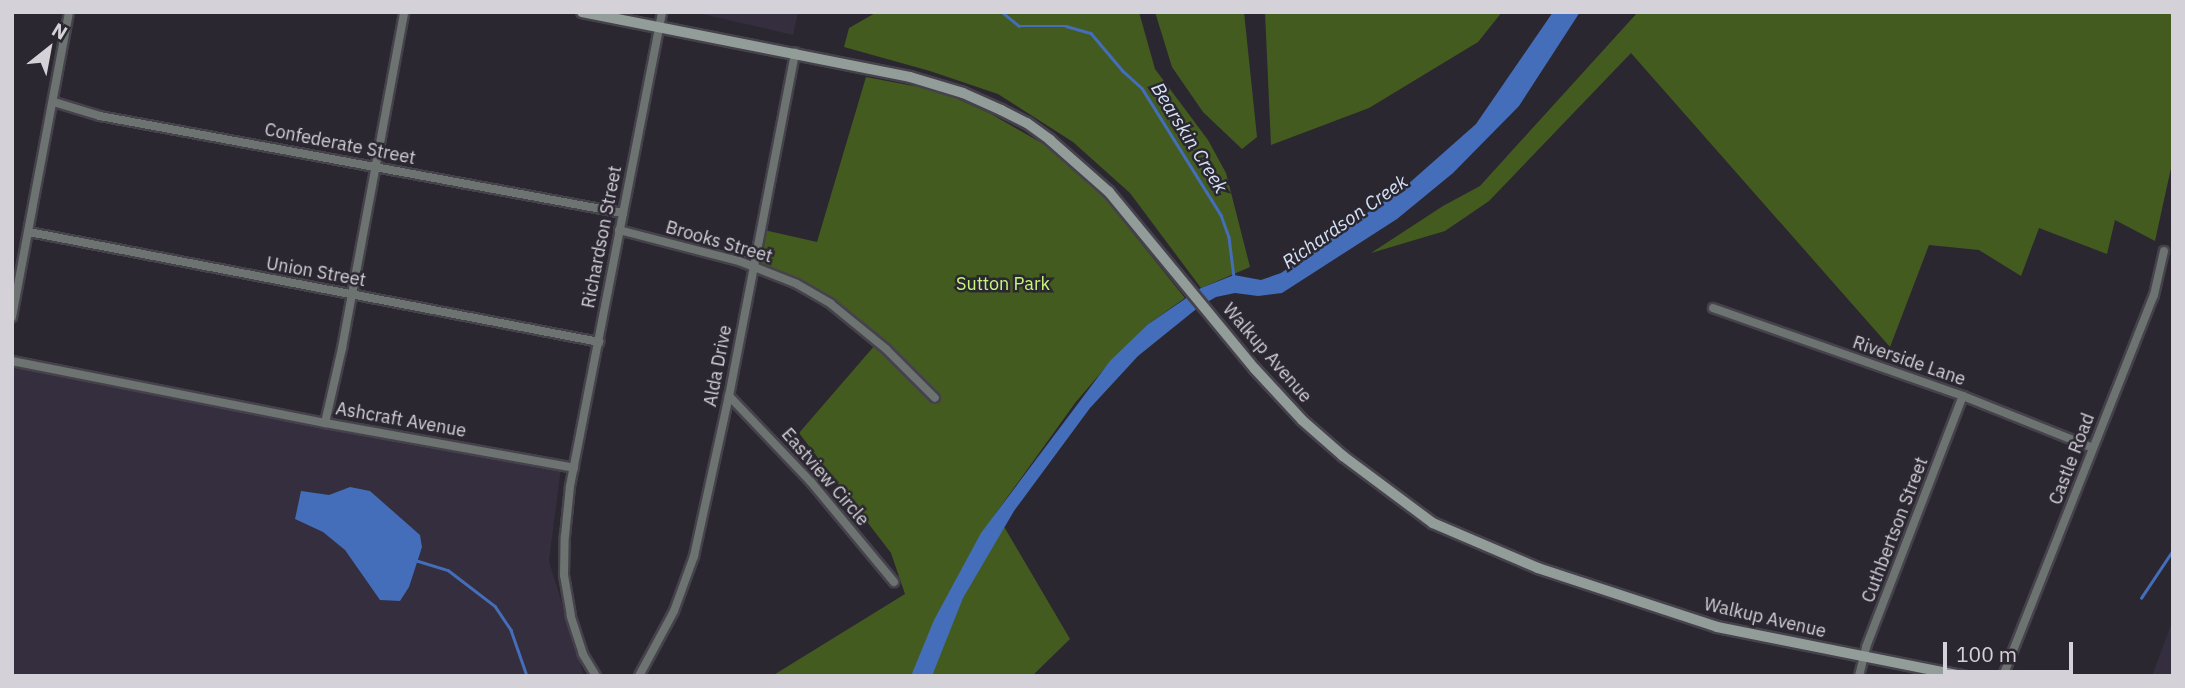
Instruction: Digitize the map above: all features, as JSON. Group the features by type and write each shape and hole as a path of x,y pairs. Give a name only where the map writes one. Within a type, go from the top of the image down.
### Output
{"street":[{"path":"12,317 69,12"},
{"path":"325,423 404,12"},
{"name":"Walkup Avenue","path":"582,12 795,52 910,77 963,93 1027,123 1081,164 1109,192 1302,420 1361,470 1433,523 1505,555 1675,614 1750,635 1963,676"},
{"name":"Richardson Street","path":"574,468 662,12"},
{"name":"Alda Drive","path":"639,676 674,611 694,556 729,396 795,52"},
{"name":"Confederate Street","path":"54,102 100,116 622,213"},
{"name":"Brooks Street","path":"619,230 753,265 831,304 886,349 935,398"},
{"name":"Union Street","path":"29,232 598,342"},
{"name":"Castle Road","path":"2003,676 2154,295 2164,251"},
{"name":"Riverside Lane","path":"1713,308 1963,397 2093,448"},
{"name":"Ashcraft Avenue","path":"12,361 325,423 574,468"},
{"name":"Eastview Circle","path":"729,396 802,473 894,582"},
{"name":"Cuthbertson Street","path":"1859,676 1864,656 1963,397"},
{"path":"574,468 565,536 564,575 571,616 583,654 596,676"}],"shaded area":[{"path":"694,12 798,12 793,35"},
{"path":"12,364 562,459 549,561 584,676 14,676"},
{"path":"2173,619 2173,676 2152,676"}],"green space":[{"path":"877,12 1139,12 1155,69 1208,140 1226,173 1250,267 1201,288 1130,193 1073,142 998,94 930,71 844,47 849,28"},
{"path":"1155,12 1244,12 1257,137 1242,149 1203,112 1172,67"},
{"path":"1265,12 1502,12 1478,42 1369,108 1271,145"},
{"path":"1638,12 2173,12 2173,159 2155,241 2115,220 2107,254 2039,228 2021,276 1979,250 1929,245 1890,347 1631,53 1489,201 1445,231 1371,253 1443,206 1480,186"},
{"name":"Sutton Park","path":"866,77 940,91 991,114 1047,146 1100,192 1185,298 1147,325 1110,362 1075,403 996,513 1070,639 1032,676 772,676 905,594 891,553 799,433 882,337 837,303 759,262 764,230 817,242"}],"water":[{"path":"1553,12 1580,12 1519,106 1453,173 1397,219 1282,293 1258,296 1235,293 1216,297 1200,306 1138,356 1090,408 1014,511 963,598 932,676 911,676 934,620 981,533 1110,361 1147,325 1201,288 1234,275 1261,280 1281,273 1407,185 1476,124"},
{"path":"350,487 370,491 420,535 422,547 409,587 400,601 380,600 345,550 323,532 295,519 301,491 329,495"}],"waterway":[{"name":"Bearskin Creek","path":"1002,12 1019,26 1066,26 1091,33 1123,71 1142,88 1221,215 1229,237 1234,277"},
{"path":"2141,598 2173,550"},
{"path":"415,560 448,570 495,606 511,630 527,676"}],"water label":[{"name":"Richardson Creek","path":"1345,222"}]}
